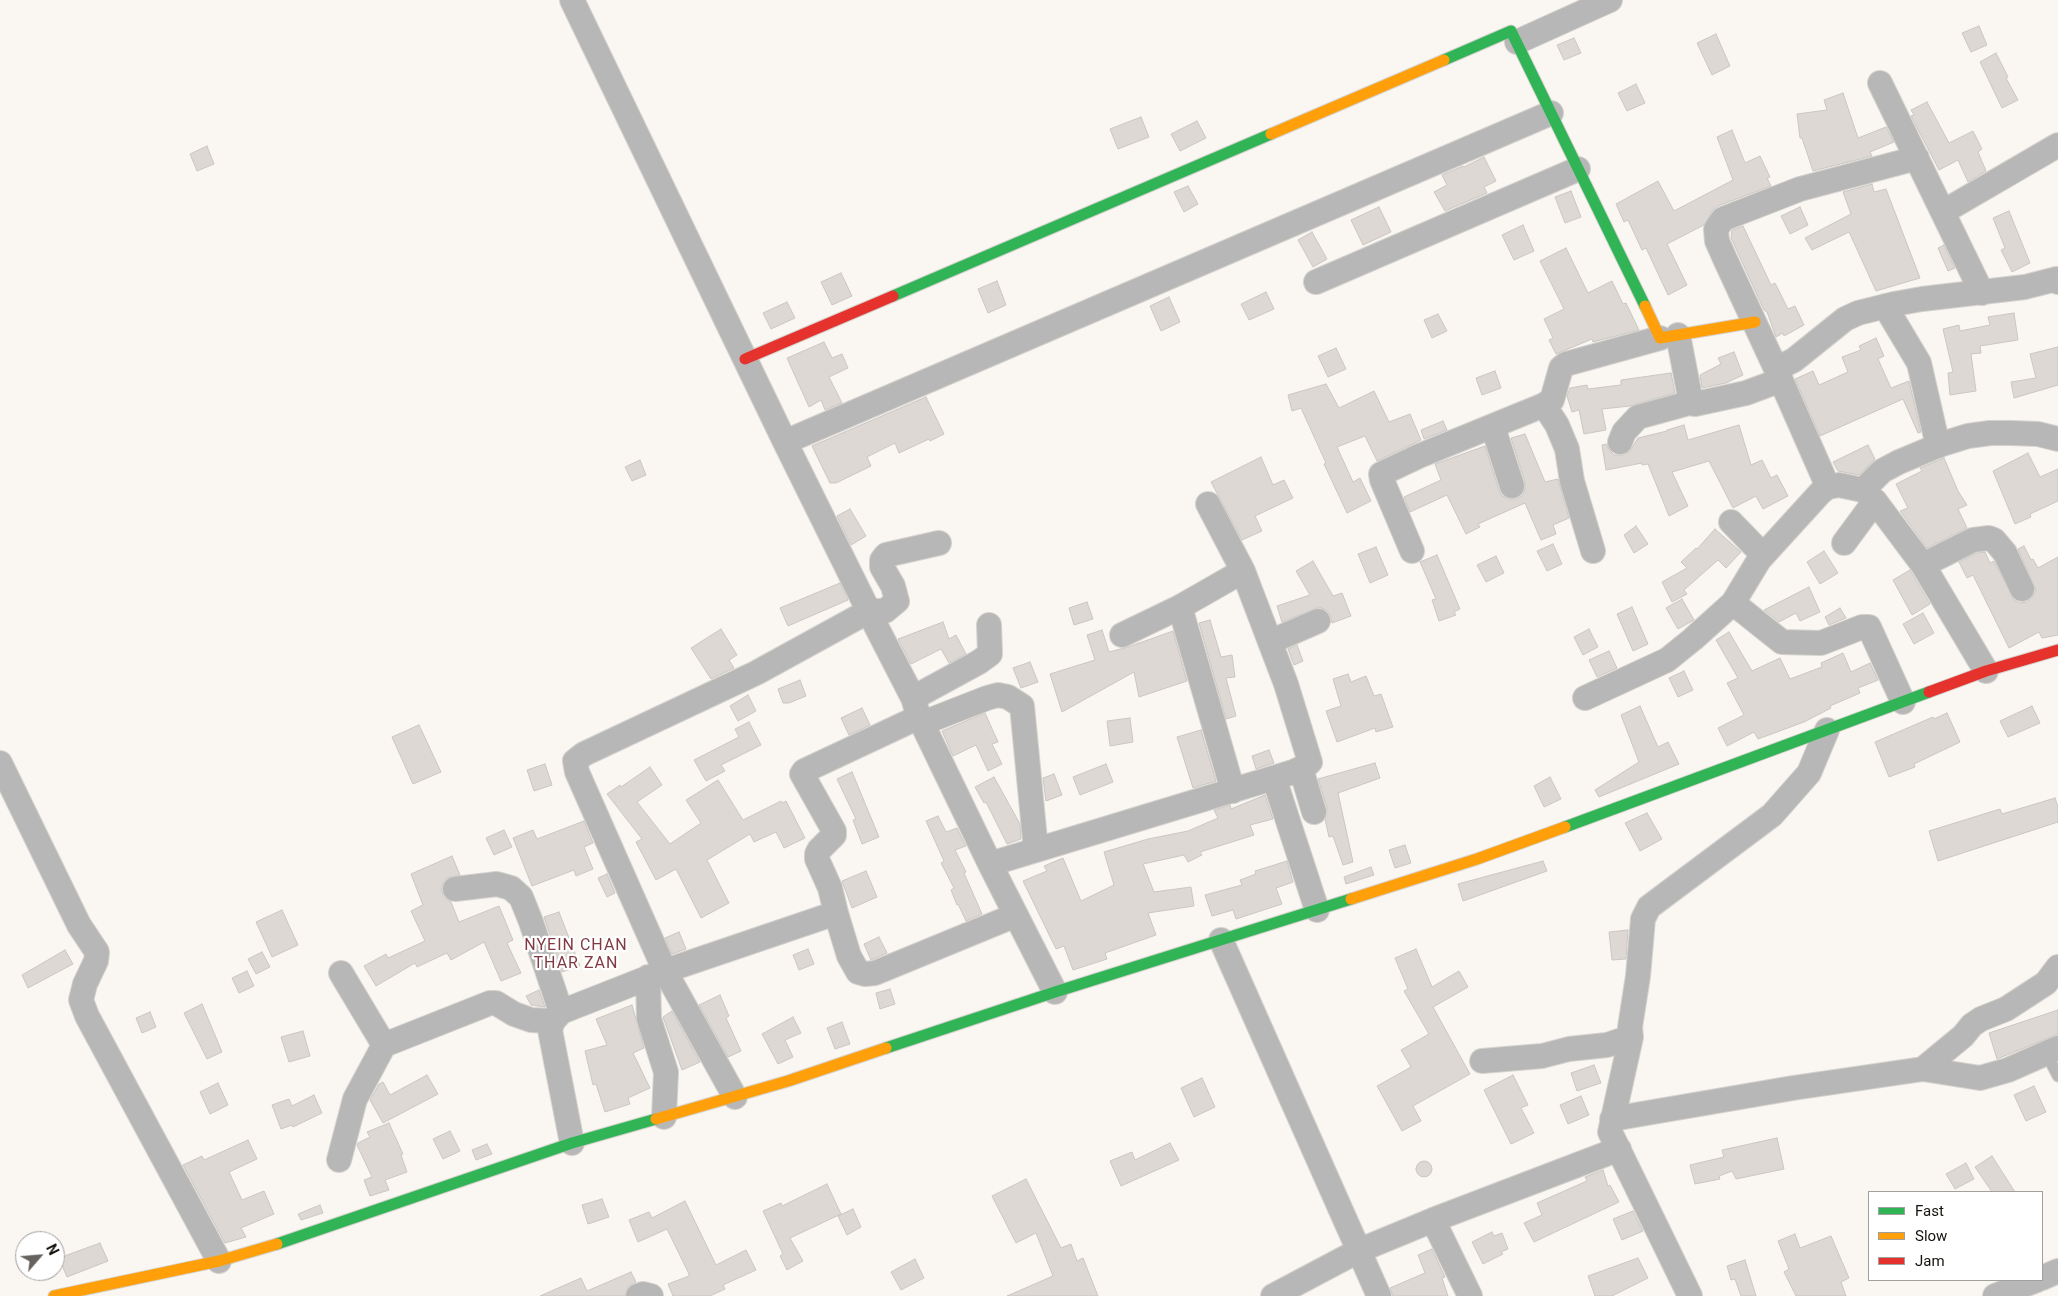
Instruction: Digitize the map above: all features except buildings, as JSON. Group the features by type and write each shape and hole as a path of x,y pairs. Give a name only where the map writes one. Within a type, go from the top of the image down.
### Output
{"street":[{"path":"572,0 785,442 919,713 990,864 1055,992"},
{"path":"1517,42 1610,0"},
{"path":"745,359 1511,31 1578,169 1669,336 1693,402"},
{"path":"1880,83 1982,293"},
{"path":"785,442 1551,113"},
{"path":"1943,212 2058,145"},
{"path":"1828,487 1717,241 1716,229 1723,219 1800,189 1917,158"},
{"path":"1316,282 1578,169"},
{"path":"1620,442 1624,432 1638,417 1693,402 1700,403 1746,393 1779,375 1794,360 1845,319 1858,313 1922,299 2024,287 2057,279"},
{"path":"1885,306 1919,364 1938,446"},
{"path":"1412,551 1381,474 1419,456 1544,405 1552,400 1560,368 1566,364 1669,336 1755,322"},
{"path":"1544,405 1557,425 1567,449 1572,481 1593,551"},
{"path":"1493,427 1512,486"},
{"path":"1844,543 1882,471 1899,462 1968,436 1990,433 2038,434 2058,439"},
{"path":"1585,698 1667,660 1733,603 1764,555 1821,492 1828,487 1839,485 1869,496 1923,565 1986,671"},
{"path":"990,864 1274,778 1301,769 1310,762 1286,684 1243,571 1208,504"},
{"path":"1731,522 1764,555"},
{"path":"1923,565 1973,540 1988,538 1994,540 2005,553 2022,588"},
{"path":"735,1097 656,974 581,781 575,761 584,754 756,673 869,611 885,611 897,602 893,586 882,567 882,560 886,555 939,543"},
{"path":"1122,635 1180,608 1243,571"},
{"path":"1733,603 1782,642 1821,643 1869,626 1903,702"},
{"path":"1180,608 1233,791"},
{"path":"1270,642 1318,622"},
{"path":"990,625 990,654 919,713 804,771 802,774 834,831 834,835 817,854 830,888 849,956 858,972 865,974 875,973 1016,914"},
{"path":"54,1296 219,1261 298,1238 572,1143 788,1081 1055,992 1225,950 1318,910 1477,860 1986,671 2058,650"},
{"path":"919,713 998,695 1008,697 1022,706 1036,850"},
{"path":"1690,1296 1610,1132 1631,1037 1630,1027 1638,976 1643,918 1649,907 1772,815 1809,773 1827,730"},
{"path":"0,762 79,925 97,952 96,961 85,984 81,1000 87,1016 219,1261"},
{"path":"1301,769 1314,812"},
{"path":"1274,778 1318,910"},
{"path":"455,889 497,884 511,888 521,897 531,922 556,1016 550,1030 572,1143"},
{"path":"339,1160 354,1099 384,1045 490,1003 496,1003 514,1014 532,1020 556,1016 656,974 836,913"},
{"path":"1225,950 1379,1296"},
{"path":"1923,1069 1963,1036 1972,1025 1981,1019 2006,1009 2046,983 2058,967"},
{"path":"342,973 384,1045"},
{"path":"656,974 649,1019 666,1072 664,1117"},
{"path":"1482,1061 1542,1056 1569,1049 1606,1045 1631,1037"},
{"path":"1612,1119 1923,1069 1980,1078 2008,1070 2052,1051"},
{"path":"1273,1296 1358,1251 1433,1220 1619,1149"},
{"path":"1433,1220 1470,1296"},
{"path":"2043,1278 2058,1271"},
{"path":"2001,1291 2034,1281"},
{"path":"638,1296 643,1294 651,1296"}],"lane":[{"path":"2052,1051 2058,1076"}],"traffic: fast":[{"path":"1444,60 1511,31 1645,306"},
{"path":"893,296 1271,134"},
{"path":"1565,827 1929,692"},
{"path":"886,1048 1055,992 1351,899"},
{"path":"277,1244 572,1143 656,1119"}],"traffic: slow":[{"path":"1271,134 1444,60"},
{"path":"1645,306 1660,338 1755,322"},
{"path":"1351,899 1477,859 1565,827"},
{"path":"656,1119 788,1081 886,1048"},
{"path":"54,1296 219,1261 277,1244"}],"traffic: jam":[{"path":"745,359 893,296"},
{"path":"1929,692 1986,671 2058,650"}],"district":[{"name":"NYEIN CHAN THAR ZAN","path":"576,955"}]}
